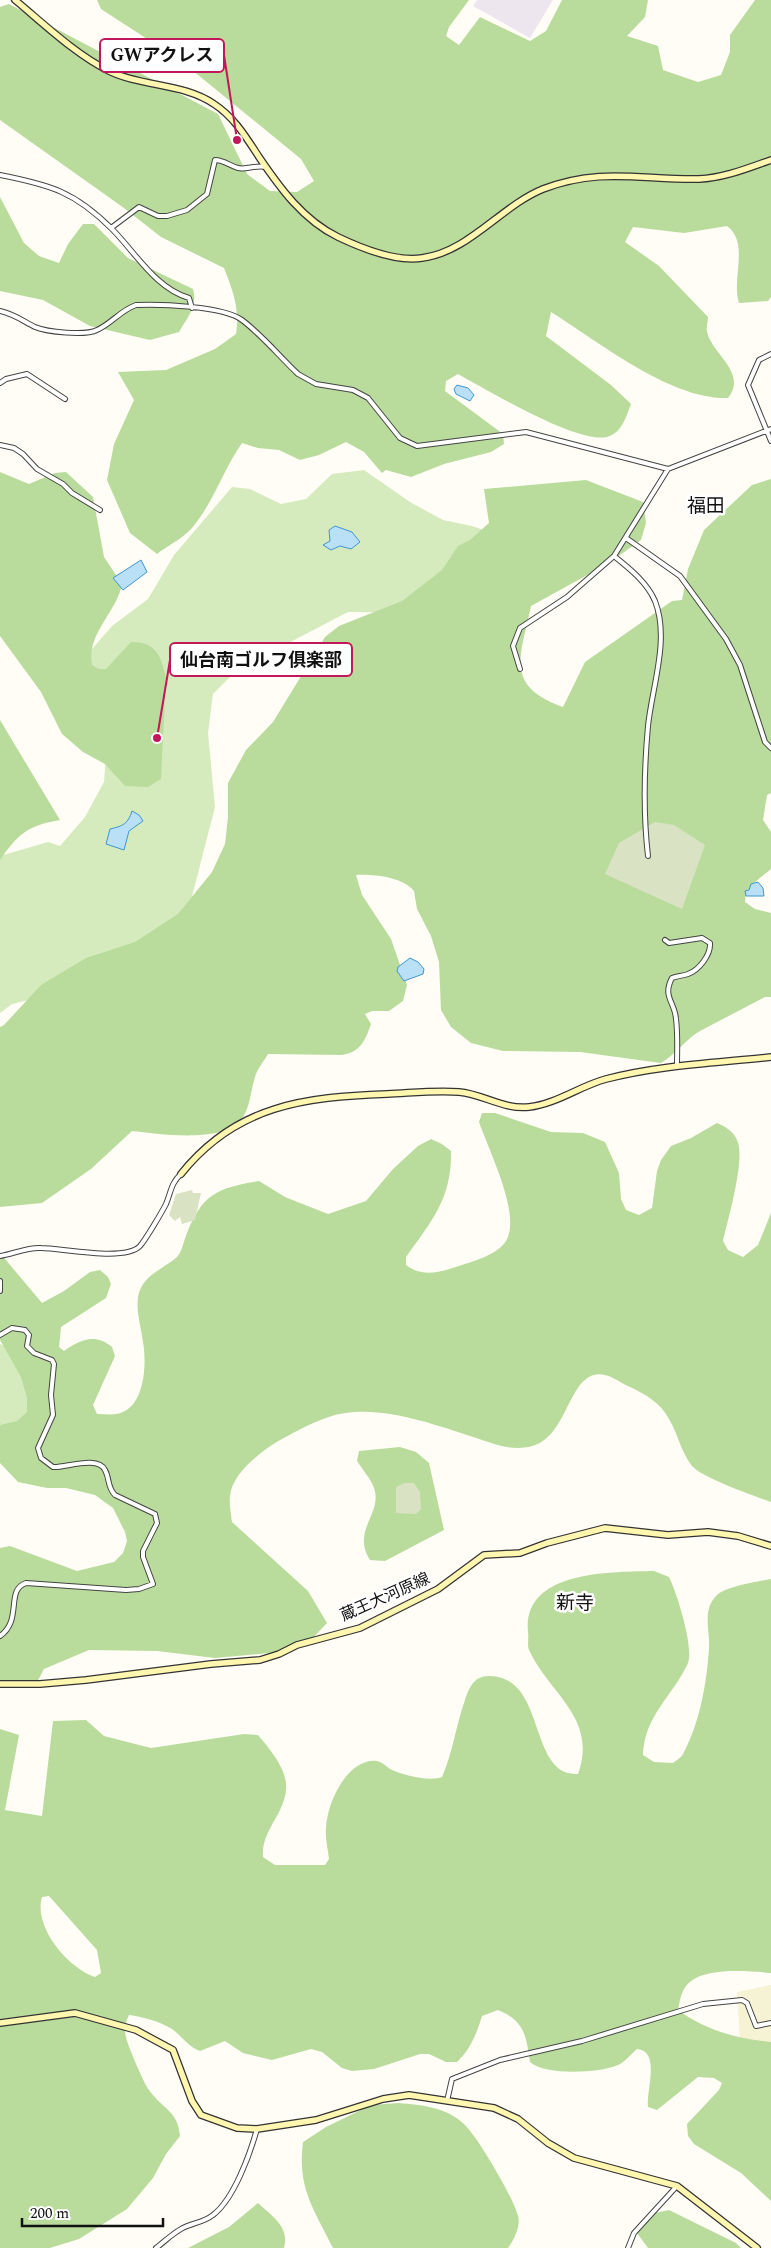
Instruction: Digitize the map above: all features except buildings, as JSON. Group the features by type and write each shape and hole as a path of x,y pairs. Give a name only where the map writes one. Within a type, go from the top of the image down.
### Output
{"street":[{"path":"15,0 60,37 110,71 210,102 226,112 298,208 315,223 338,237 387,254 408,259 440,254 456,246 522,200 562,182 601,175 709,178 737,172 771,160"},
{"path":"111,228 139,207 158,216 167,216 187,210 207,194 215,160 220,160 238,168 255,165 266,167"},
{"path":"0,175 54,187 72,196 111,228 172,293 188,298 192,308"},
{"path":"0,311 11,313 42,329 88,333 104,327 128,307 136,305 192,308 229,313 243,321 307,381 353,390 368,398 394,432 407,443 426,446 513,432 526,432 668,469 771,429"},
{"path":"771,354 759,360 748,384 771,441"},
{"path":"0,383 6,379 27,374 65,399"},
{"path":"0,375 6,379"},
{"path":"0,445 14,448 23,454 37,469 64,484 72,493 100,510"},
{"path":"520,669 513,646 520,628 567,597 614,556 668,469"},
{"path":"626,538 680,576 726,639 740,665 760,730 765,742 771,748"},
{"path":"614,556 643,582 655,602 658,613 659,646 648,725 645,773 648,856"},
{"path":"665,940 669,943 702,938 710,943 711,948 699,967 686,975 672,978 668,984 668,996 676,1016 677,1066"},
{"path":"0,1256 42,1248 119,1253 134,1250 140,1246 158,1218 167,1202 169,1189 198,1153 225,1132 260,1113 301,1100 336,1096 458,1092 470,1093 505,1105 528,1107 556,1099 606,1079 677,1066 771,1057"},
{"path":"0,1281 0,1291"},
{"path":"0,1335 12,1328 26,1330 29,1335 27,1346 30,1351 52,1360 54,1364 51,1395 53,1415 38,1448 41,1458 53,1467 85,1462 101,1465 105,1469 111,1491 115,1495 155,1514 157,1523 143,1551 143,1557 153,1584 139,1589 126,1590 26,1583 20,1585 15,1593 13,1619 10,1628 0,1636"},
{"name":"蔵王大河原線","path":"0,1684 40,1684 86,1680 211,1664 260,1660 280,1654 297,1645 360,1628 438,1590 484,1555 520,1553 547,1543 605,1528 668,1535 708,1532 738,1536 771,1546"},
{"path":"447,2101 452,2080 500,2060 582,2041 703,2004 742,2000 747,2003 756,2026 771,2023"},
{"path":"0,2023 75,2012 136,2030 173,2050 192,2101 201,2115 237,2128 257,2130 316,2120 397,2096 409,2095 494,2108 509,2114 548,2143 574,2158 677,2186 757,2248"},
{"path":"156,2248 182,2228 198,2224 214,2215 220,2208 230,2193 250,2152 257,2130"},
{"path":"628,2248 634,2233 677,2186"}],"shaded area":[{"path":"477,0 553,0 530,38 473,6"},
{"path":"771,1985 771,2064 741,2061 737,1992"}],"green space":[{"path":"97,0 469,0 449,27 446,36 459,45 480,17 530,41 546,31 562,0 648,0 645,17 627,36 658,46 663,70 698,82 721,75 730,52 730,35 755,0 771,0 771,297 768,301 739,303 737,283 739,252 734,233 727,226 684,233 633,227 625,242 659,266 708,317 707,330 710,340 727,364 734,380 733,389 728,398 706,396 683,390 660,380 613,353 551,312 546,336 611,385 631,404 623,424 612,435 593,437 554,424 510,403 458,374 446,381 445,391 503,434 504,444 491,452 444,464 411,477 386,470 382,473 364,452 346,442 319,455 300,460 279,450 258,448 242,443 199,519 187,533 157,554 130,533 107,480 114,444 134,400 118,372 166,370 215,349 236,334 237,316 233,292 224,268 161,237 124,208 0,120 0,7 9,4 218,114 247,174 270,191 297,192 314,181 301,159 181,61 101,9"},
{"path":"0,197 24,243 39,256 59,263 68,244 83,224 94,224 128,258 193,289 193,306 179,332 150,340 90,326 43,300 0,291"},
{"path":"364,470 410,502 443,520 472,526 499,535 434,613 348,612 237,670 213,694 208,733 215,807 188,912 58,993 12,1004 0,1013 0,856 48,842 60,846 85,817 104,782 107,742 72,672 112,626 148,599 174,555 232,487 250,489 281,504 306,499 332,474"},
{"path":"0,472 29,484 55,473 66,472 93,497 104,557 122,584 119,594 93,643 92,665 99,669 106,669 131,642 146,644 156,651 166,678 161,779 148,787 125,786 105,764 83,752 62,734 41,692 0,636"},
{"path":"771,479 771,793 767,795 763,820 771,832 771,869 751,887 745,902 755,909 771,913 771,997 765,997 700,1031 661,1063 580,1052 503,1051 471,1043 451,1027 441,1010 439,962 431,936 417,909 414,891 403,882 379,876 356,875 362,895 391,939 407,985 403,1001 389,1011 372,1011 365,1014 371,1024 364,1041 357,1049 341,1055 268,1054 256,1074 244,1116 231,1128 204,1135 173,1135 132,1131 91,1169 42,1203 0,1207 0,1027 41,985 86,958 135,942 178,914 212,872 225,844 228,817 228,783 246,750 273,722 325,637 339,626 402,601 442,570 458,546 470,540 489,523 484,489 586,480 643,502 646,523 641,540 609,563 531,606 521,654 521,667 524,679 531,689 544,699 563,707 585,662 672,601 682,600 688,569 704,530 752,485"},
{"path":"0,720 60,820 39,825 25,832 13,843 0,860"},
{"path":"655,822 674,825 705,845 682,909 605,874 619,843"},
{"path":"482,1113 495,1113 551,1132 583,1133 605,1142 619,1173 621,1199 626,1210 639,1215 652,1208 657,1171 661,1160 671,1146 691,1138 717,1123 733,1134 737,1140 739,1160 738,1174 723,1241 728,1250 743,1257 758,1245 771,1213 771,1502 729,1486 698,1471 688,1461 672,1425 657,1403 646,1395 605,1375 593,1375 583,1381 554,1430 545,1440 525,1448 502,1446 419,1420 400,1416 381,1413 344,1413 313,1423 268,1448 241,1472 235,1480 230,1496 232,1522 308,1591 327,1623 306,1645 280,1652 215,1658 157,1651 89,1650 44,1669 35,1686 0,1685 0,1548 10,1546 77,1571 114,1562 123,1553 127,1541 125,1532 113,1508 95,1495 66,1488 47,1488 18,1482 0,1463 0,1425 17,1421 27,1412 27,1398 21,1377 0,1340 0,1253 42,1303 64,1291 90,1272 100,1270 108,1277 111,1284 106,1298 61,1327 59,1347 64,1351 76,1343 94,1339 100,1340 112,1347 115,1356 93,1405 97,1414 116,1414 126,1411 133,1404 142,1385 145,1362 138,1308 140,1289 148,1278 179,1255 199,1209 206,1201 222,1190 259,1181 285,1197 328,1214 366,1201 393,1169 418,1146 431,1139 451,1151 448,1182 439,1208 406,1257 406,1265 425,1273 438,1272 478,1260 502,1246 510,1230 510,1215 502,1182 479,1122"},
{"path":"192,1190 193,1193 201,1193 195,1220 182,1224 180,1217 175,1221 169,1215 176,1194"},
{"path":"0,1344 23,1354 34,1420 0,1438"},
{"path":"400,1447 416,1452 429,1463 444,1530 385,1561 370,1560 365,1549 364,1540 376,1497 373,1485 357,1461 359,1451"},
{"path":"404,1483 414,1483 420,1492 421,1509 416,1514 396,1513 396,1487"},
{"path":"654,1571 669,1577 687,1633 689,1656 682,1675 660,1707 648,1729 643,1755 654,1762 673,1763 683,1754 690,1740 702,1701 709,1648 708,1614 712,1602 716,1596 727,1590 771,1579 771,1973 729,1971 698,1977 685,1988 681,1995 678,2010 699,2023 722,2032 746,2039 771,2042 771,2201 741,2173 694,2144 688,2136 687,2124 719,2090 722,2083 714,2078 698,2077 657,2110 648,2107 651,2072 649,2057 644,2051 637,2049 621,2064 609,2068 573,2072 548,2070 530,2062 523,2030 514,2019 498,2010 482,2016 472,2041 466,2052 457,2062 446,2062 429,2054 420,2054 374,2069 352,2071 342,2068 322,2052 311,2049 272,2060 243,2053 225,2041 200,2051 167,2026 129,2015 125,2026 125,2034 136,2065 149,2090 173,2115 179,2127 180,2136 166,2154 153,2178 127,2209 79,2239 50,2248 0,2248 0,1729 19,1735 5,1810 42,1816 53,1721 86,1720 104,1736 151,1748 244,1734 258,1735 277,1760 286,1782 284,1801 269,1830 263,1847 263,1857 275,1865 325,1865 329,1859 326,1836 327,1818 335,1795 348,1774 366,1762 377,1761 390,1769 408,1775 430,1779 442,1777 467,1695 473,1683 485,1676 505,1679 516,1687 531,1711 547,1753 554,1764 565,1772 578,1774 582,1754 582,1737 577,1722 569,1708 538,1666 529,1650 530,1612 539,1596 554,1586 573,1579 594,1574","holes":["49,1896 97,1950 101,1973 95,1977 74,1965 64,1956 55,1945 43,1921 42,1897"]},
{"path":"399,2103 442,2110 457,2118 470,2131 502,2182 518,2216 518,2228 508,2248 333,2248 309,2198 305,2185 302,2172 303,2142 326,2127 371,2105"},
{"path":"258,2203 274,2217 282,2228 285,2241 284,2248 188,2248 229,2227"},
{"path":"669,2210 736,2243 741,2248 648,2248 637,2233 655,2213"}],"water":[{"path":"457,385 468,388 474,395 470,401 456,394 454,389"},
{"path":"335,526 352,532 360,542 351,549 340,546 331,550 323,545 330,541 329,530"},
{"path":"141,560 147,572 123,590 113,578"},
{"path":"132,811 139,815 143,821 129,831 124,850 106,844 110,829 124,824 129,819"},
{"path":"758,882 763,888 764,896 746,896 745,891 749,890 751,884"},
{"path":"410,958 418,962 424,969 423,974 404,981 397,971 398,967"}],"place":[{"name":"GWアクレス","path":"237,140"},
{"name":"仙台南ゴルフ俱楽部","path":"157,738"}],"district":[{"name":"福田","path":"706,506"},
{"name":"新寺","path":"575,1603"}]}
